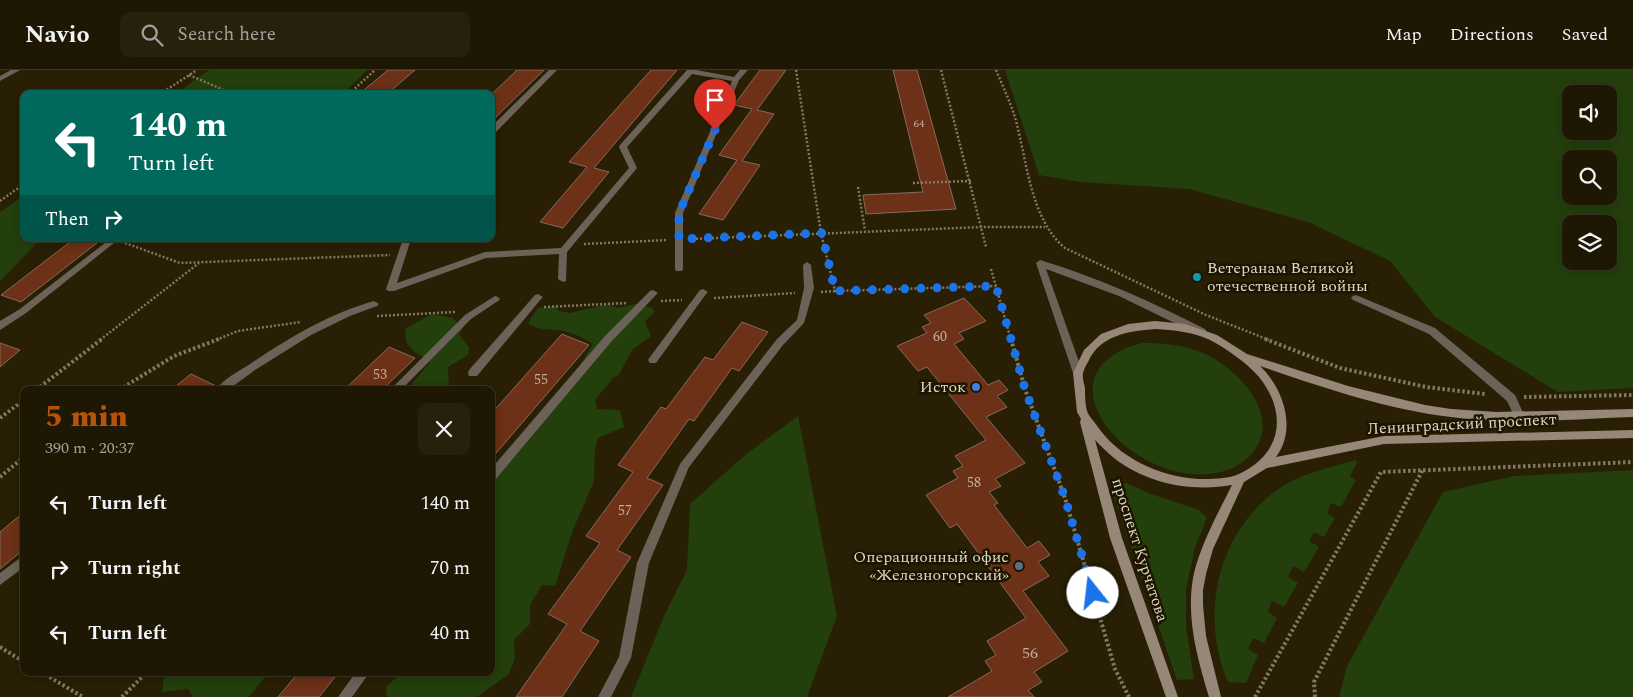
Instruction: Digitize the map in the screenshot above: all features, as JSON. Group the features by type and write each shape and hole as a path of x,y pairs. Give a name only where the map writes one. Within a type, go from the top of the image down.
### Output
{"main road":[{"path":"1078,373 1087,353 1104,337 1128,328 1155,325 1185,328 1214,338 1245,358 1262,374 1274,392 1281,412 1282,431 1276,449 1265,464 1240,479 1211,484 1179,482 1147,472 1113,451 1096,435 1082,412"},
{"name":"Ленинградский проспект","path":"1245,358 1373,398 1452,413 1520,417 1633,413"},
{"name":"проспект Курчатова","path":"1078,373 1082,412 1116,538 1172,697"},
{"name":"Ленинградский проспект","path":"1265,464 1384,440 1633,434"},
{"path":"1215,697 1202,655 1196,614 1200,574 1211,541 1240,479"}],"street":[{"path":"0,79 16,70"},
{"path":"495,128 553,70"},
{"path":"679,269 679,213 736,80 744,70"},
{"path":"563,279 566,248 633,168 623,147 690,71 736,80"},
{"path":"0,326 23,311 111,242"},
{"path":"407,242 391,288 485,255 566,248"},
{"path":"1078,373 1040,263 1092,280 1154,306 1214,338"},
{"path":"604,697 625,658 643,563 685,464 780,342 801,321 809,288 807,265"},
{"path":"653,360 703,292"},
{"path":"495,473 608,339 653,293"},
{"path":"473,373 538,298"},
{"path":"1356,298 1432,332 1512,398 1520,417"},
{"path":"400,386 468,317 495,299"},
{"path":"226,386 309,331 351,310 374,304"},
{"path":"0,580 20,563"},
{"path":"344,697 361,676"}],"path":[{"path":"166,90 197,70"},
{"path":"353,90 375,70"},
{"path":"796,70 822,233 835,291 996,286"},
{"path":"941,70 971,181 986,247"},
{"path":"996,70 1015,118 1041,219 1054,239 1065,248 1206,315 1340,368"},
{"path":"189,75 224,90"},
{"path":"913,183 971,181"},
{"path":"0,201 20,187"},
{"path":"858,187 866,231"},
{"path":"566,248 679,239 982,226 1046,227"},
{"path":"123,242 180,263 401,254"},
{"path":"41,386 199,263"},
{"path":"991,269 1025,389 1065,498 1115,669 1129,697"},
{"path":"0,418 20,403"},
{"path":"0,477 20,460"},
{"path":"1255,697 1381,472 1424,468 1633,462"},
{"path":"1314,697 1314,682 1424,468"},
{"path":"0,647 20,660"},
{"path":"49,676 83,697"},
{"path":"122,697 143,676"}],"green space":[{"path":"209,70 367,70 347,90 181,90"},
{"path":"1005,70 1633,70 1633,388 1558,392 1435,317 1390,261 1308,222 1189,189 1080,182 1039,175"},
{"path":"20,198 20,242 38,242 0,281 0,212"},
{"path":"608,304 618,308 635,304 652,308 655,312 645,321 651,336 632,350 619,375 613,378 595,400 597,409 620,410 624,427 598,438 595,449 594,481 573,530 555,586 542,585 530,605 530,624 514,640 515,658 509,674 477,697 387,697 386,687 398,676 495,676 495,478 530,439 537,416 577,370 593,344 570,333 537,328 528,323 538,308 557,306 558,311 570,313"},
{"path":"432,314 453,318 463,328 459,335 469,347 468,355 448,367 449,386 410,386 430,362 408,345 405,335 406,328"},
{"path":"1142,343 1158,343 1190,348 1217,360 1241,380 1258,405 1262,418 1262,432 1257,446 1246,459 1237,466 1221,472 1188,474 1156,465 1128,448 1107,426 1094,402 1094,378 1109,358"},
{"path":"798,416 837,616 807,697 631,697 664,616 687,570 690,504 745,455"},
{"path":"1355,460 1357,462 1350,476 1356,480 1341,507 1331,503 1327,513 1335,518 1324,537 1314,532 1309,541 1319,547 1304,572 1293,566 1288,577 1298,583 1284,607 1272,601 1268,612 1277,618 1264,643 1253,638 1248,649 1258,655 1246,683 1228,682 1219,655 1215,628 1215,600 1220,574 1230,548 1243,524 1261,503 1291,481"},
{"path":"1633,470 1633,697 1339,697 1347,666 1443,492 1514,476"},
{"path":"1126,483 1151,494 1199,510 1207,518 1195,547 1186,590 1186,626 1194,679 1177,680 1113,494 1114,485"},
{"path":"168,676 266,676 249,697 193,697 188,689 162,692 164,678"}],"building":[{"path":"388,70 415,70 392,90 364,90"},
{"path":"517,70 544,70 495,118 495,91"},
{"path":"651,70 677,70 594,168 609,172 563,228 540,222 587,167 569,162"},
{"path":"760,70 786,70 757,110 774,114 742,161 760,165 723,220 699,214 737,160 719,155 752,109 734,105"},
{"path":"893,70 917,70 956,209 866,214 863,195 923,192"},
{"path":"70,242 98,242 21,302 1,295"},
{"path":"964,298 986,321 959,333 964,339 954,344 988,385 999,380 1008,390 997,396 1007,407 986,417 1025,463 995,479 1001,486 989,492 998,503 994,505 1027,548 1039,541 1050,555 1038,562 1049,576 1023,591 1068,651 1034,672 1042,682 1028,690 1034,697 948,697 992,671 985,661 996,655 987,641 1026,618 957,524 950,528 926,495 958,478 953,471 963,466 955,456 986,440 927,367 918,371 897,346 927,333 922,327 931,323 924,315"},
{"path":"742,322 768,332 739,371 732,368 694,421 689,419 647,478 663,485 617,550 631,557 580,631 599,641 562,697 516,697 567,624 548,614 600,543 586,536 633,472 618,465 661,407 666,409 705,357 713,360"},
{"path":"562,334 589,345 495,454 495,409"},
{"path":"0,343 20,350 0,367"},
{"path":"389,347 415,358 386,386 348,386"},
{"path":"191,374 216,386 176,386"},
{"path":"20,515 20,552 0,569 0,532"},
{"path":"296,676 336,676 319,697 278,697"}],"place":[{"name":"Ветеранам Великой отечественной войны","path":"1197,277"},
{"name":"Исток","path":"976,387"},
{"name":"Операционный офис «Железногорский»","path":"1019,566"}],"route":[{"path":"715,130 679,213 679,239 822,233 835,291 996,286 1025,389 1065,498 1093,593"}]}
